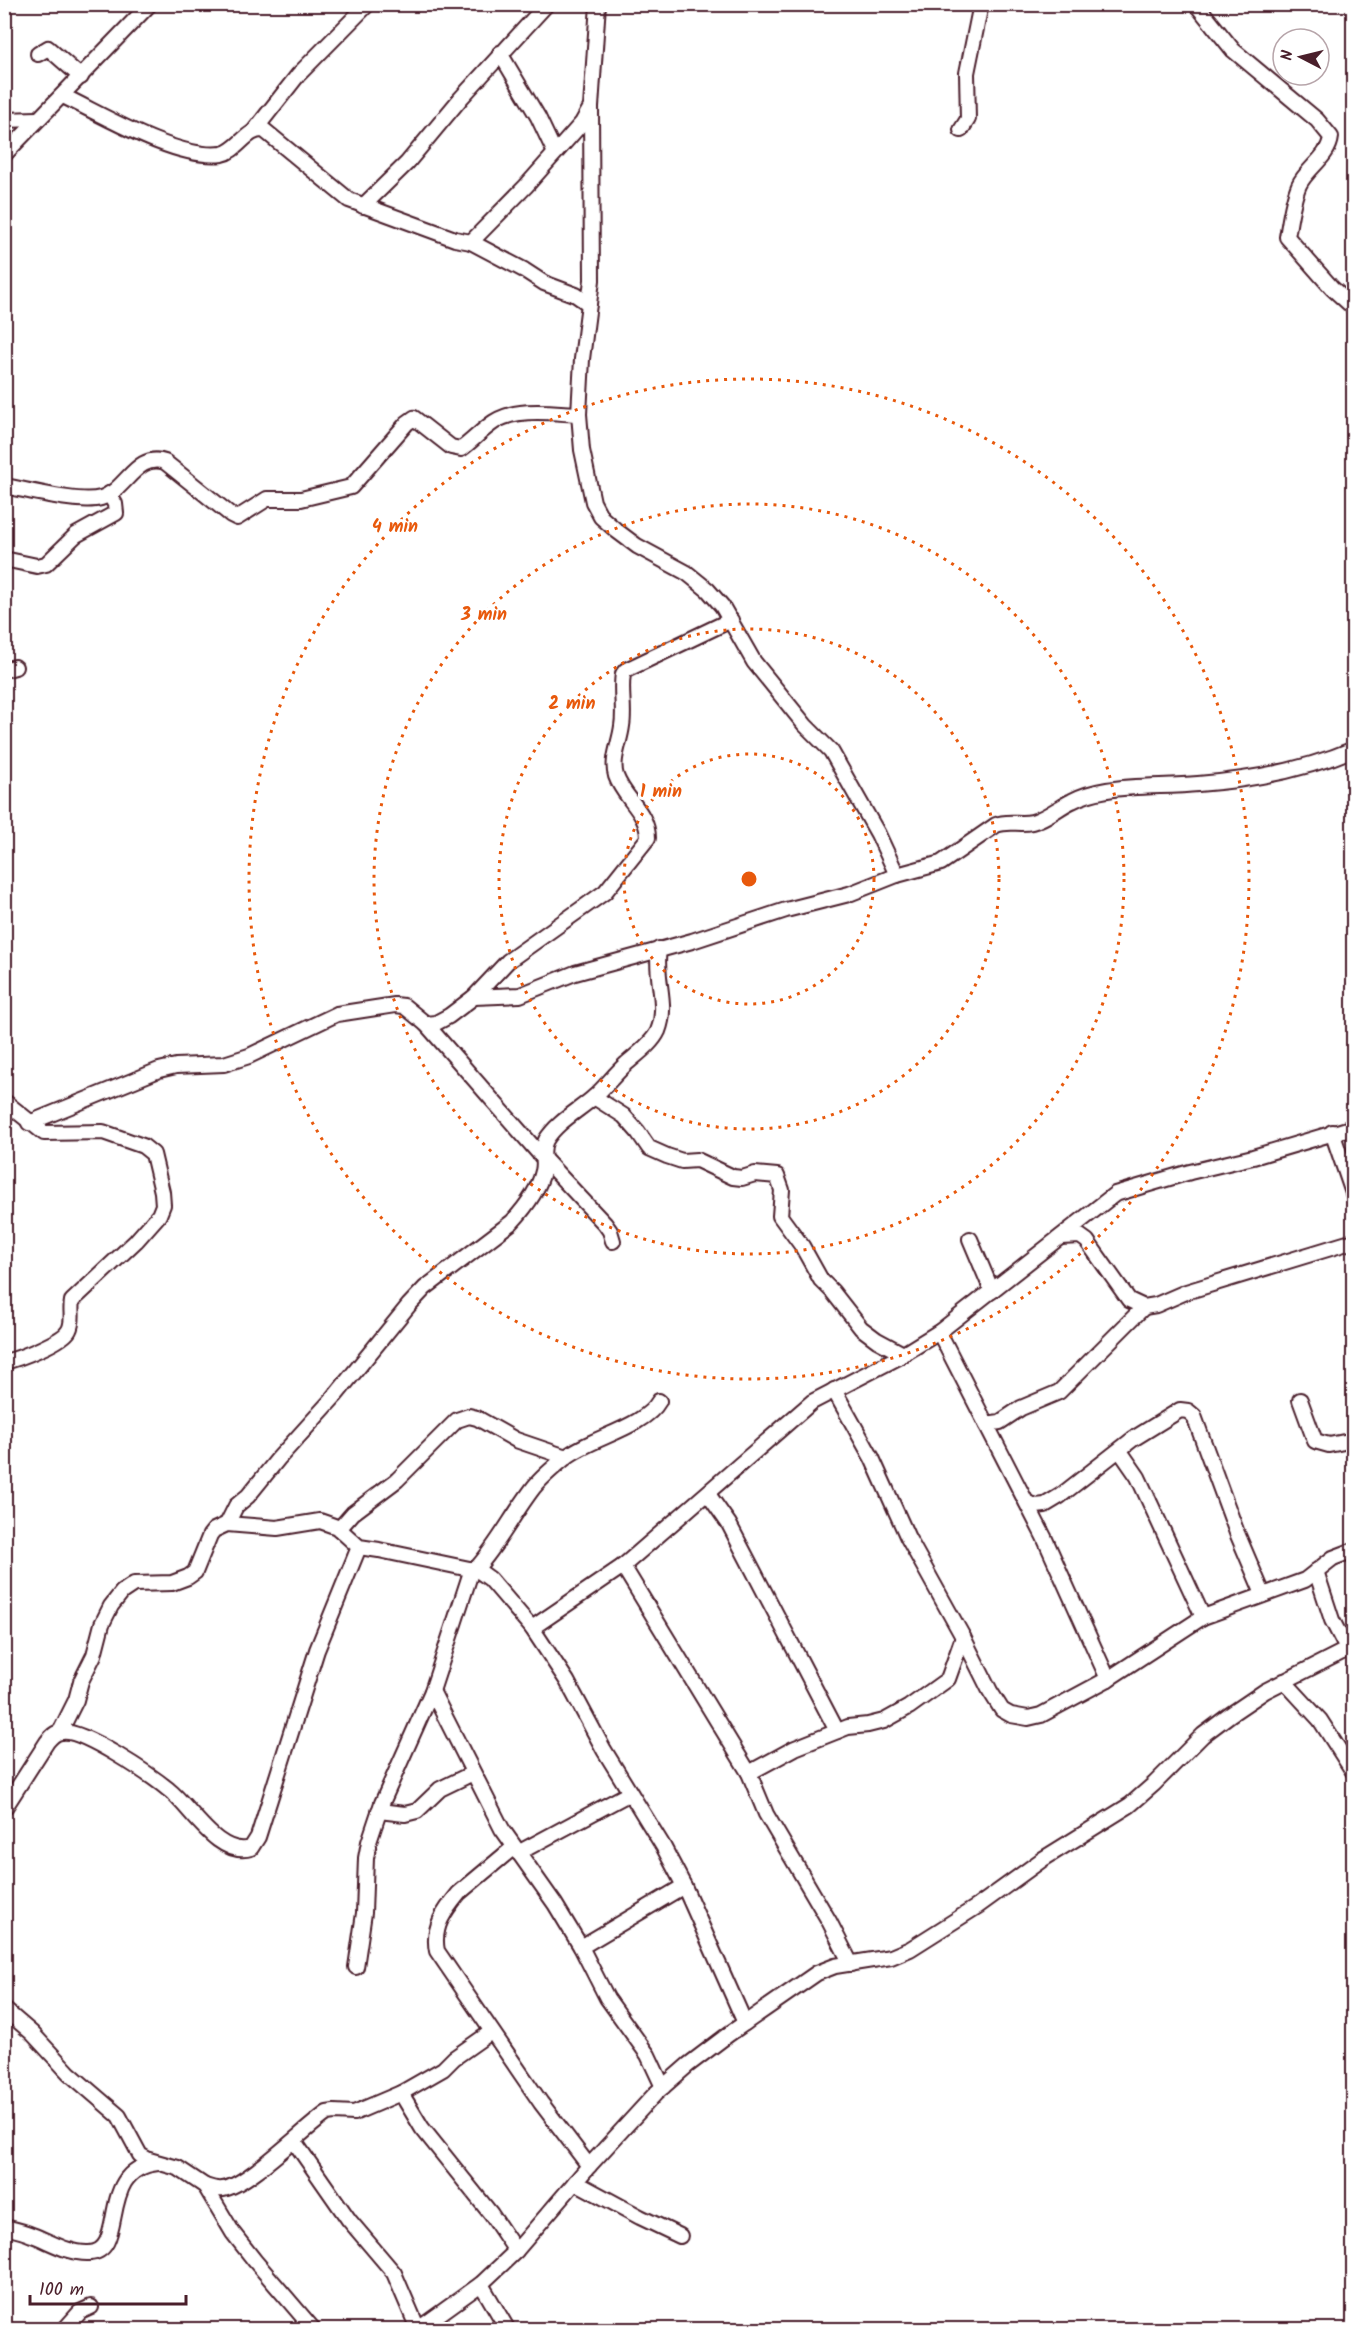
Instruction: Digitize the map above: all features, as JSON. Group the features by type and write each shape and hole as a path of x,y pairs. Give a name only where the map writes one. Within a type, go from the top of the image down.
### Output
{"street":[{"path":"4,155 150,4"},
{"path":"63,96 136,131 183,150 220,154 233,150 254,131 298,75 368,4"},
{"path":"363,206 407,163 500,53 547,4"},
{"path":"598,4 591,107 592,280 582,359 579,414 587,479 593,502 601,517 637,546 687,573 708,590 731,620 754,662 805,725 831,751 879,834 897,875"},
{"path":"961,130 968,119 967,73 981,4"},
{"path":"1196,4 1233,50 1317,120 1330,137 1325,152 1299,185 1287,237 1353,308"},
{"path":"39,54 48,48 81,77"},
{"path":"500,53 538,117 555,153"},
{"path":"471,242 519,194 582,123 591,107"},
{"path":"4,120 37,119"},
{"path":"254,131 268,132 349,200 455,239 471,242 544,283 576,295 589,304"},
{"path":"4,486 89,499 109,494 147,461 156,459 165,462 237,518 245,515 257,503 267,499 301,499 351,487 414,418 451,447 461,450 503,417 527,413 579,414"},
{"path":"4,560 38,566 46,564 76,535 116,513 115,504 109,494"},
{"path":"426,1024 436,1023 474,996 508,961 605,892 648,838 644,818 617,780 614,769 623,719 622,674 626,669 731,620"},
{"path":"474,996 520,996 575,973 692,941 786,910 849,894 897,875 941,863 996,825 1004,822 1034,821 1072,801 1091,794 1123,788 1196,784 1253,777 1302,767 1353,749"},
{"path":"60,1732 69,1717 81,1681 94,1655 106,1614 122,1592 134,1584 172,1583 195,1572 210,1535 227,1524 236,1506 248,1496 335,1396 409,1305 425,1288 512,1222 521,1212 543,1174 542,1151 550,1134 594,1097 657,1033 663,1004 657,971 659,949"},
{"path":"29,1123 159,1070 176,1066 224,1064 249,1056 337,1014 400,1005 426,1024 544,1159 605,1224 613,1241"},
{"path":"594,1097 624,1116 649,1148 682,1161 697,1160 733,1177 742,1178 756,1174 777,1176 782,1190 780,1216 802,1246 821,1280 861,1328 903,1354"},
{"path":"4,1101 44,1133 103,1132 143,1146 153,1154 163,1205 159,1215 136,1241 72,1301 70,1328 64,1335 17,1359 4,1362"},
{"path":"532,1628 623,1566 812,1402 903,1354 939,1332 1115,1194 1353,1127"},
{"path":"1332,1132 1353,1196"},
{"path":"1061,1237 1080,1236 1087,1241 1129,1300 1144,1307 1353,1241"},
{"path":"970,1239 992,1291"},
{"path":"986,1424 1000,1422 1022,1408 1059,1392 1144,1307"},
{"path":"939,1332 1027,1503 1108,1679"},
{"path":"834,1390 872,1458 908,1538 990,1691 1002,1710 1011,1715 1028,1718 1041,1715 1108,1679 1203,1617 1305,1580 1332,1558 1353,1550"},
{"path":"1300,1400 1315,1442 1329,1445 1353,1440"},
{"path":"356,1967 364,1913 368,1849 379,1812 414,1727 432,1691 474,1570 491,1553 535,1486 566,1457 603,1436 628,1426 649,1413 659,1401"},
{"path":"1027,1503 1036,1506 1045,1505 1133,1440 1180,1410 1191,1413 1263,1594"},
{"path":"339,1529 353,1513 397,1480 457,1420 464,1417 477,1419 516,1440 566,1457"},
{"path":"1120,1451 1138,1477 1203,1617"},
{"path":"708,1494 729,1524 837,1731"},
{"path":"227,1524 277,1528 320,1521 339,1529 359,1547 474,1570 490,1579 532,1628 567,1681 604,1750 663,1846 684,1886 745,2023"},
{"path":"4,1809 54,1734 60,1732 76,1734 131,1762 171,1791 192,1815 220,1840 238,1850 251,1848 258,1837 317,1650 359,1547"},
{"path":"623,1566 749,1773 766,1814 829,1921 851,1964"},
{"path":"294,2141 349,2220 394,2273 417,2329 481,2284 516,2251 575,2182 663,2087 688,2065 745,2023 817,1973 835,1966 891,1958 910,1949 978,1906 1043,1859 1130,1805 1203,1735 1264,1691 1350,1647 1332,1620 1317,1571"},
{"path":"749,1773 795,1748 837,1731 884,1721 909,1707 948,1679 963,1637"},
{"path":"1284,1681 1320,1720 1353,1773"},
{"path":"432,1691 502,1829 555,1904 581,1947 607,1998 648,2055 663,2087"},
{"path":"379,1812 405,1814 417,1810 440,1789 473,1773"},
{"path":"590,2166 541,2103 437,1951 436,1934 440,1918 459,1893 516,1850 630,1793"},
{"path":"581,1947 684,1886"},
{"path":"4,2009 32,2033 69,2073 118,2116 140,2155 178,2168 215,2190 231,2187 294,2141 327,2113 354,2113 401,2093 443,2069 454,2058 491,2032"},
{"path":"401,2093 422,2128 491,2214 516,2251"},
{"path":"4,2227 30,2234 74,2252 100,2251 106,2245 118,2194 124,2181 133,2170 144,2164 158,2163"},
{"path":"575,2182 680,2236"},
{"path":"205,2186 234,2233 255,2261 314,2330"},
{"path":"481,2284 508,2330"},
{"path":"64,2330 80,2312 91,2307"}]}
